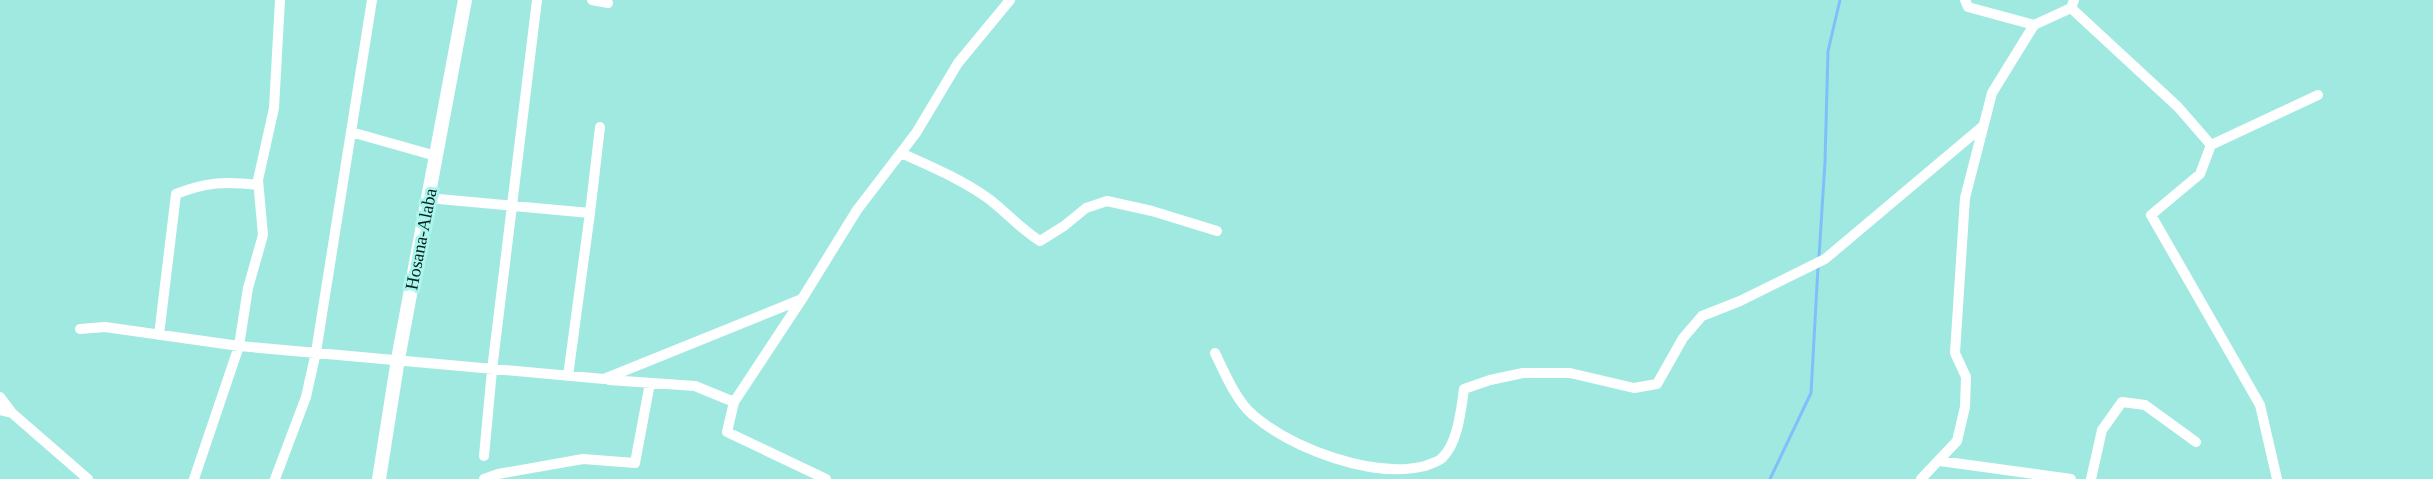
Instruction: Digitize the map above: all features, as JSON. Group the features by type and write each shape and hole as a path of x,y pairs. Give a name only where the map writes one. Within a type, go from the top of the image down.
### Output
{"main road":[{"name":"Hosana-Alaba","path":"379,479 398,359 465,0"}],"street":[{"path":"194,479 238,346 248,288 263,235 258,185 274,108 280,0"},
{"path":"275,479 306,397 316,352 372,0"},
{"path":"484,456 511,206 537,0"},
{"path":"592,0 608,3"},
{"path":"826,479 727,432 734,402 857,210 916,133 958,63 1010,0"},
{"path":"1965,0 1968,8 2034,24"},
{"path":"1921,479 1957,441 1965,407 1966,377 1954,353 1965,198 1992,93 2034,24 2072,4 2178,107 2211,145"},
{"path":"2277,479 2260,405 2151,215 2200,174 2211,145 2318,95"},
{"path":"1215,353 1230,382 1251,414 1285,438 1324,458 1360,470 1384,473 1416,470 1442,459 1452,442 1464,389 1490,380 1523,373 1570,373 1634,388 1657,384 1683,338 1702,316 1740,301 1825,259 1983,126"},
{"path":"567,376 600,127"},
{"path":"351,132 436,156"},
{"path":"901,153 934,168 987,198 1022,230 1040,241 1064,226 1086,207 1107,201 1152,211 1217,231"},
{"path":"159,335 176,194 200,184 236,182 258,185"},
{"path":"428,198 590,213"},
{"path":"604,380 802,299"},
{"path":"80,329 105,327 238,346 398,359 604,380 695,386 734,402"},
{"path":"484,479 498,474 583,459 635,463 650,382"},
{"path":"0,397 12,412 88,479"},
{"path":"2091,479 2102,430 2122,402 2145,405 2196,442"},
{"path":"0,410 12,412"},
{"path":"1940,461 2071,479"}],"waterway":[{"path":"1819,257 1825,162 1828,51 1840,0"},
{"path":"1770,479 1811,393 1818,267"}]}
